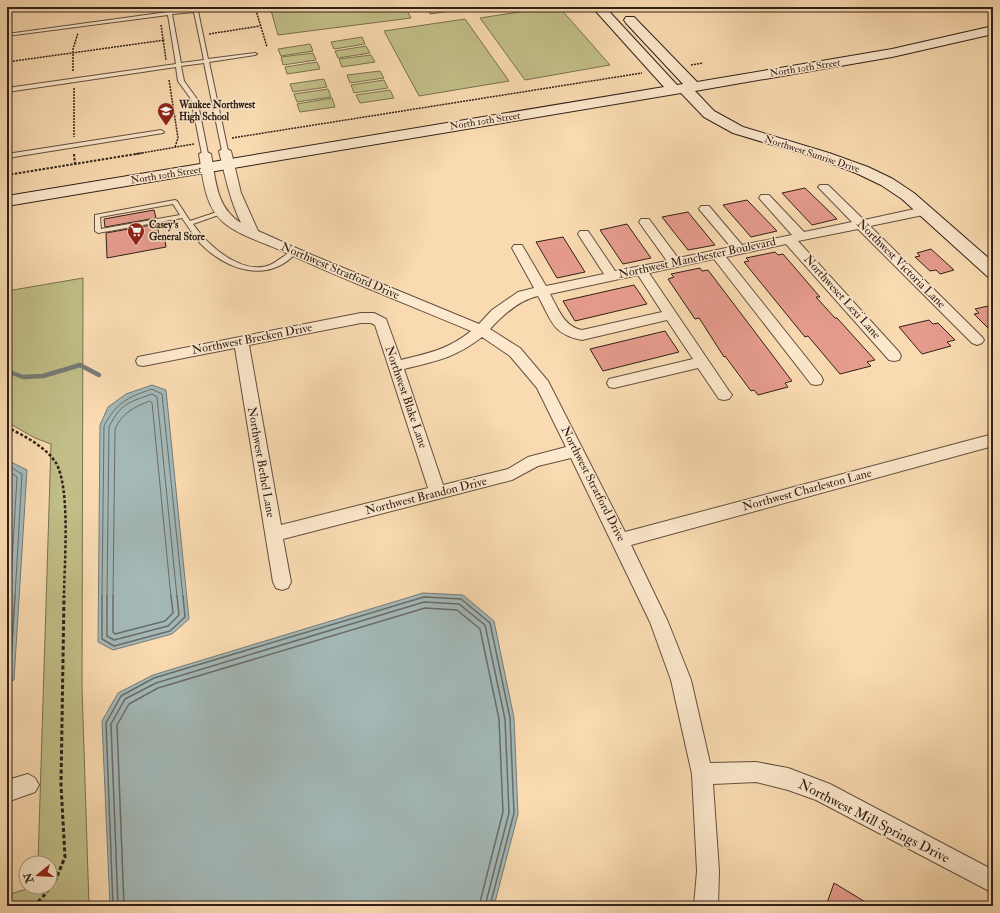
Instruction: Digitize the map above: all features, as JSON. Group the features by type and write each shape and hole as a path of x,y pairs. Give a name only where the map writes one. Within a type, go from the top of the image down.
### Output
{"main road":[{"path":"598,7 663,79"},
{"name":"Northwest Sunrise Drive","path":"622,12 709,114 738,130 824,156 862,170 887,182 908,196 993,272"},
{"name":"North 10th Street","path":"7,201 206,161 892,53 993,30"},
{"name":"North 10th Street","path":"226,158 663,79 684,85"},
{"name":"North 10th Street","path":"188,151 206,161"}],"street":[{"path":"226,158 233,189 241,212 253,233"},
{"name":"Northwest Stratford Drive","path":"206,161 216,205 227,219 294,252 481,330 515,352 543,385 621,540 659,622 681,680 702,774 708,871 706,906"},
{"name":"Northwest Victoria Lane","path":"824,187 977,340"},
{"name":"Northweset Lexi Lane","path":"765,198 795,238 894,356"},
{"path":"705,209 739,249"},
{"name":"Northwest Manchester Boulevard","path":"396,366 447,353 465,343 481,330 496,313 523,295 611,275 924,211"},
{"path":"644,222 674,262"},
{"path":"584,234 611,275"},
{"path":"518,248 562,327 571,333 582,335 669,314"},
{"path":"717,254 816,380"},
{"path":"641,270 724,395"},
{"name":"Northwest Brecken Drive","path":"143,361 361,318"},
{"name":"Northwest Blake Lane","path":"361,318 374,318 381,322 438,493"},
{"name":"Northwest Bethel Lane","path":"241,342 282,582"},
{"path":"614,383 702,362"},
{"name":"Northwest Charleston Lane","path":"621,540 993,440"},
{"name":"Northwest Brandon Drive","path":"274,534 512,474 534,461 576,451"},
{"name":"Northwest Mill Springs Drive","path":"702,774 756,772 788,779 822,792 993,882"},
{"path":"7,791 28,785"}],"lane":[{"path":"169,7 181,81 194,99 206,161"},
{"path":"7,35 170,14 195,8 218,7"},
{"path":"195,8 202,35 226,158"},
{"path":"7,90 255,54"},
{"path":"7,156 161,132"},
{"path":"184,216 98,231 97,216 175,202 203,242 224,258 243,267 266,268 275,265 294,252"},
{"path":"189,223 222,212"}],"path":[{"path":"255,7 267,47"},
{"path":"75,164 73,53 78,34 78,26"},
{"path":"202,35 260,26"},
{"path":"7,62 174,39"},
{"path":"238,137 644,72"},
{"path":"7,175 75,164 188,151"},
{"path":"7,427 39,445 51,456 58,466 62,476 64,488 65,523 61,785 65,857 56,879 42,898 33,906"}],"shaded area":[{"path":"270,7 405,7 411,18 278,35"},
{"path":"426,7 478,7 430,14"},
{"path":"559,7 610,65 525,80 480,18"},
{"path":"465,19 509,81 419,96 384,31"},
{"path":"362,37 365,44 334,49 331,42"},
{"path":"310,44 313,51 281,56 278,49"},
{"path":"366,46 370,53 338,58 335,51"},
{"path":"313,53 316,60 283,65 281,57"},
{"path":"371,55 375,62 342,67 339,59"},
{"path":"317,62 320,69 287,74 285,67"},
{"path":"380,71 384,78 350,83 347,75"},
{"path":"324,79 327,87 293,92 290,84"},
{"path":"384,80 388,88 354,93 351,85"},
{"path":"328,89 331,97 297,102 294,94"},
{"path":"390,90 394,98 360,103 356,95"},
{"path":"332,98 335,107 300,112 297,104"},
{"path":"83,278 82,688 89,906 7,906 7,895 18,892 18,895 58,895 58,855 38,855 51,444 35,438 7,422 7,291"}],"water":[{"path":"152,385 166,390 189,619 172,634 113,650 98,642 100,425 108,407 126,394"},
{"path":"7,460 27,470 14,680 7,682"},
{"path":"423,593 463,595 494,621 514,718 518,814 494,906 110,906 102,721 118,693 153,675"}],"building":[{"path":"805,188 837,219 812,225 782,193"},
{"path":"747,200 777,231 751,237 723,205"},
{"name":"Casey's General Store","path":"154,210 156,218 105,227 104,219"},
{"path":"688,212 715,245 688,250 662,217"},
{"path":"157,224 159,235 164,234 166,247 107,258 106,233"},
{"path":"627,224 651,258 623,264 600,230"},
{"path":"563,237 585,272 557,278 536,242"},
{"path":"931,249 954,270 940,274 936,270 930,271 915,257 920,256 917,253"},
{"path":"775,252 778,255 783,254 820,297 816,297 875,360 867,362 871,366 840,374 808,336 805,337 744,262 749,261 746,258"},
{"path":"700,268 702,271 708,270 792,381 785,383 788,387 758,395 754,390 751,391 725,356 724,357 699,318 695,319 668,279 674,277 671,274"},
{"path":"634,285 647,304 575,321 563,301"},
{"path":"993,305 993,333 974,314 979,313 975,309"},
{"path":"929,320 933,324 938,323 955,340 947,342 951,346 922,354 899,327"},
{"path":"665,331 679,352 603,371 590,349"},
{"path":"834,883 872,906 826,906"}],"waterway":[{"path":"7,371 23,377 43,376 80,365 99,375"}],"place":[{"name":"Waukee Northwest High School","path":"166,126"},
{"name":"Casey's General Store","path":"136,246"}]}
